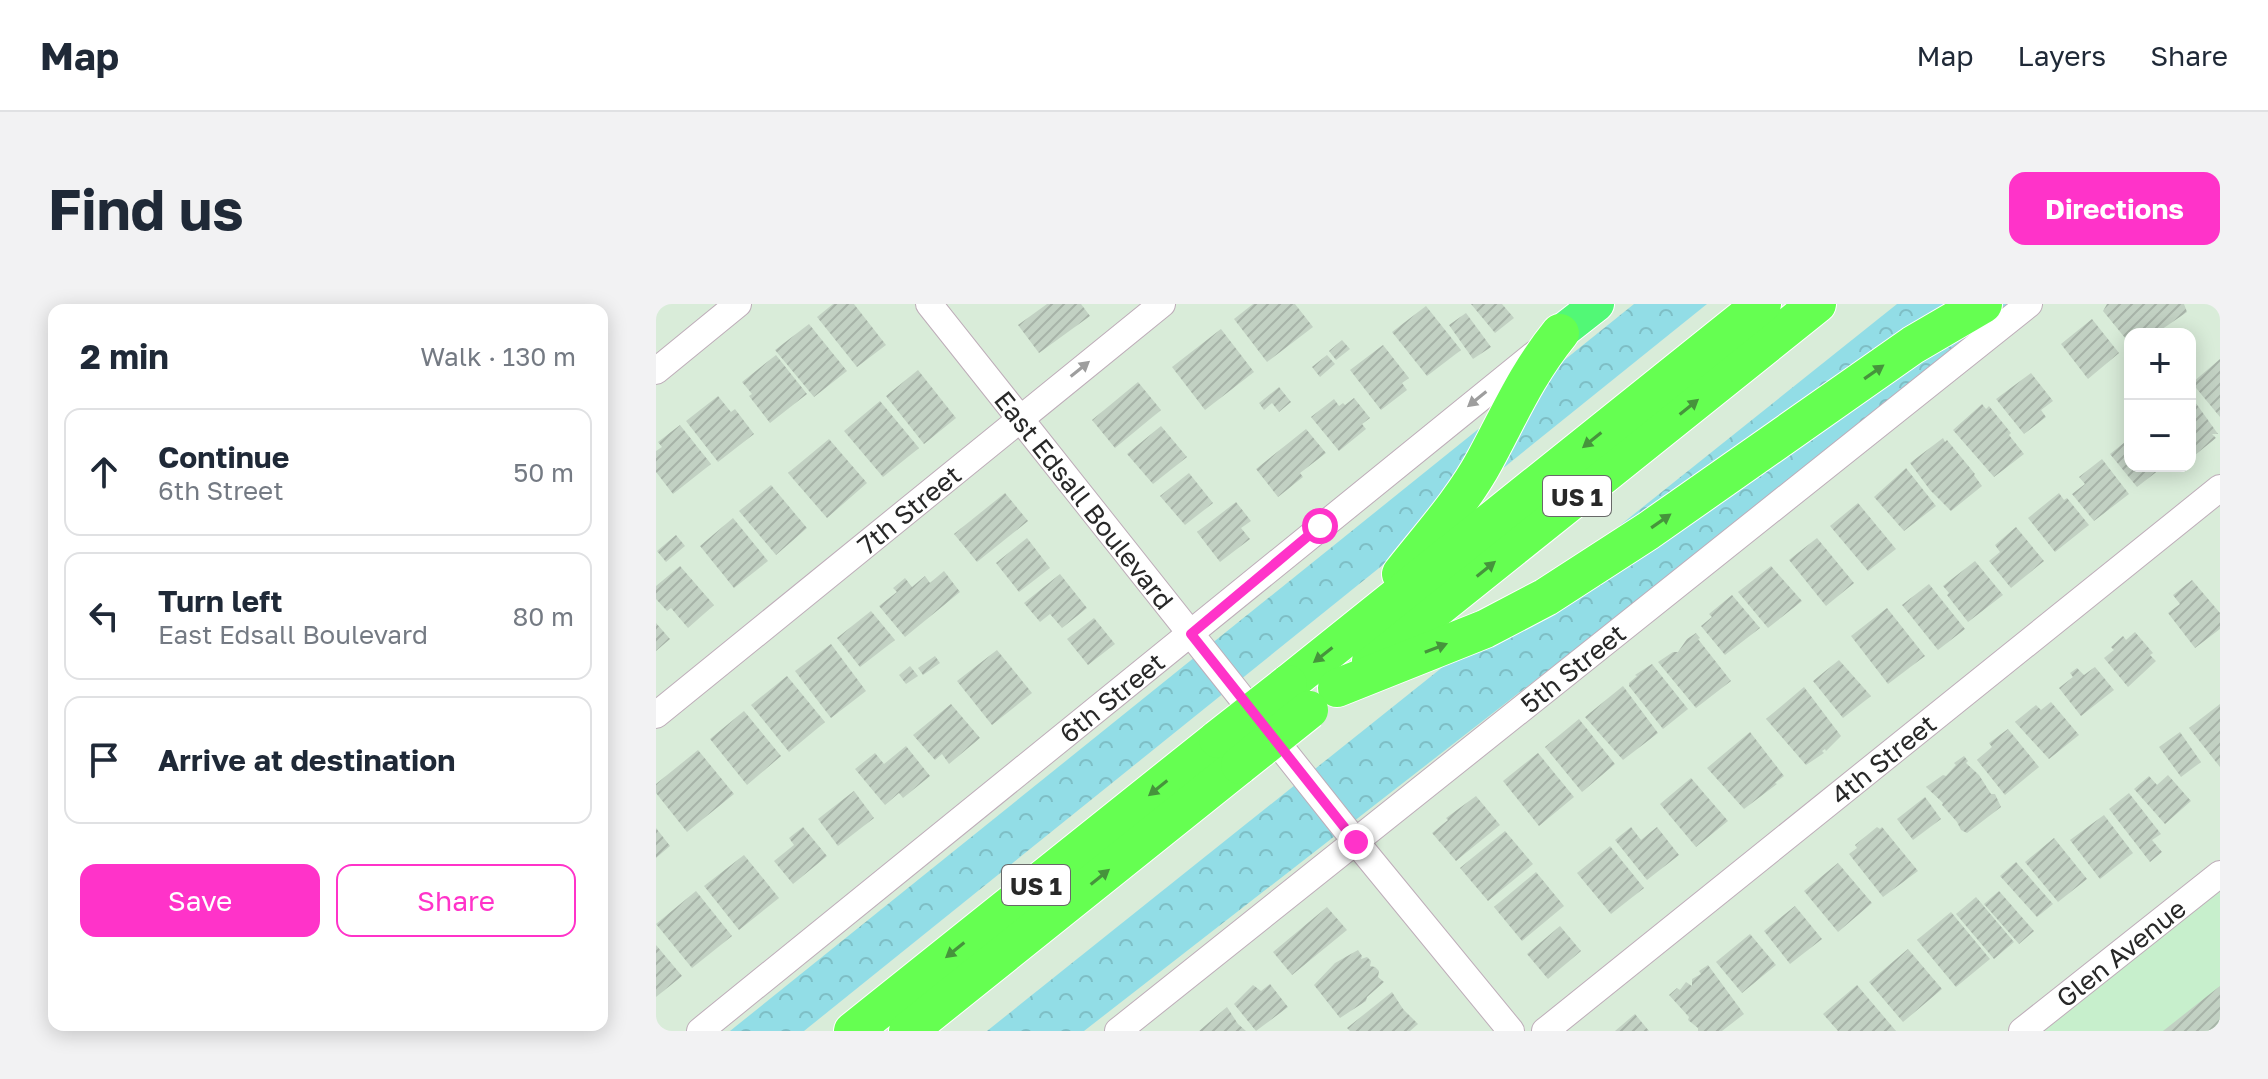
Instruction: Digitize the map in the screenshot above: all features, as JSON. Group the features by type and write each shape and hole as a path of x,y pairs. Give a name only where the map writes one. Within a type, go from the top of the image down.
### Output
{"highway":[{"name":"US 1","path":"1311,694 1359,627 1762,304"},
{"name":"US 1","path":"853,1031 1311,694 1817,304"},
{"path":"1311,694 1485,629 1546,597 1648,531 1913,345 1983,304"},
{"path":"1359,627 1461,498 1485,462 1532,370 1560,333"},
{"name":"US 1","path":"908,1031 1229,752"}],"main road":[{"name":"6th Street","path":"1560,333 1597,304"}],"street":[{"path":"656,371 738,304"},
{"name":"East Edsall Boulevard","path":"929,304 1356,842 1511,1031"},
{"name":"7th Street","path":"656,715 1162,304"},
{"name":"5th Street","path":"1118,1031 2029,304"},
{"name":"6th Street","path":"700,1031 1560,333"},
{"name":"4th Street","path":"1545,1031 2220,488"},
{"name":"Glen Avenue","path":"2022,1031 2220,874"}],"shaded area":[{"path":"2220,874 2220,1031 2022,1031"}],"green space":[{"path":"1634,304 1707,304 804,1031 730,1031"},
{"path":"1897,304 2019,304 1084,1031 987,1031"}],"building":[{"path":"833,304 854,304 886,345 857,367 817,317"},
{"path":"1047,304 1081,304 1090,316 1039,353 1018,325"},
{"path":"1253,304 1295,304 1313,327 1267,362 1234,319"},
{"path":"1471,304 1502,304 1514,318 1495,333"},
{"path":"2107,304 2184,304 2187,312 2164,328 2124,328 2124,337 2103,311"},
{"path":"1426,306 1461,350 1427,376 1392,332"},
{"path":"1466,313 1491,347 1473,359 1449,325"},
{"path":"2092,319 2119,353 2088,379 2061,344"},
{"path":"809,324 847,371 814,397 775,350"},
{"path":"1221,329 1254,372 1205,410 1172,367"},
{"path":"1342,340 1350,349 1336,360 1329,351"},
{"path":"1383,345 1409,378 1402,383 1407,390 1381,410 1350,370"},
{"path":"776,355 807,394 770,423 742,382"},
{"path":"1327,355 1335,364 1320,377 1312,367"},
{"path":"2220,359 2220,417 2196,388 2196,380"},
{"path":"918,370 956,418 924,444 886,396"},
{"path":"2031,373 2053,401 2041,410 2046,417 2024,434 1996,399"},
{"path":"1138,382 1161,410 1115,448 1092,420"},
{"path":"1279,387 1291,402 1279,412 1272,403 1264,410 1259,403"},
{"path":"718,396 731,412 735,409 754,434 718,462 686,421"},
{"path":"1354,398 1370,418 1362,424 1366,429 1339,451 1311,417 1334,399 1339,406"},
{"path":"880,401 919,448 883,477 844,431"},
{"path":"2196,403 2218,434 2212,434 2216,438 2196,454"},
{"path":"1982,404 1986,409 1989,406 2024,454 1994,477 1953,430"},
{"path":"680,425 711,464 673,494 656,472 656,451 662,447 658,442"},
{"path":"1161,426 1187,457 1153,484 1127,454"},
{"path":"1306,429 1326,453 1300,473 1303,477 1278,497 1256,469"},
{"path":"1943,438 1982,486 1951,511 1910,463"},
{"path":"829,439 867,483 827,518 788,473"},
{"path":"2124,443 2124,471 2110,454"},
{"path":"2102,459 2129,494 2094,521 2072,494 2085,484 2079,477"},
{"path":"1906,468 1936,506 1904,531 1874,497"},
{"path":"2125,472 2156,472 2137,487"},
{"path":"1189,473 1213,503 1185,525 1160,496"},
{"path":"771,485 807,528 776,555 739,511"},
{"path":"1005,493 1028,521 977,562 954,534"},
{"path":"2059,493 2064,500 2067,498 2089,525 2055,552 2028,518"},
{"path":"1236,502 1251,521 1241,528 1250,539 1220,562 1197,532"},
{"path":"1858,503 1896,549 1868,571 1830,526"},
{"path":"733,518 768,561 734,588 700,546"},
{"path":"2016,527 2044,561 2011,588 1989,561 2000,552 1995,545"},
{"path":"676,535 685,546 666,562 657,551"},
{"path":"1027,538 1050,568 1019,592 996,563"},
{"path":"1817,538 1854,583 1826,606 1789,560"},
{"path":"1975,561 2003,595 1968,622 1943,586"},
{"path":"680,566 714,605 688,628 671,608 667,611 656,599 656,586"},
{"path":"1771,566 1802,601 1768,628 1738,592"},
{"path":"944,571 960,592 905,637 879,606 897,592 893,588 905,578 912,587 925,576 930,583"},
{"path":"1060,574 1087,608 1062,628 1050,614 1040,622 1024,603"},
{"path":"2192,580 2220,613 2220,629 2195,648 2168,613 2180,604 2173,595"},
{"path":"1929,584 1965,629 1938,650 1902,605"},
{"path":"1732,595 1760,628 1725,655 1701,626 1712,617 1709,614"},
{"path":"1887,608 1925,656 1888,684 1851,636"},
{"path":"871,611 895,640 860,667 837,638"},
{"path":"1094,618 1115,644 1088,665 1067,639"},
{"path":"656,623 670,639 656,651"},
{"path":"2135,632 2156,661 2128,687 2104,658 2123,636 2126,640"},
{"path":"1696,633 1731,681 1696,708 1658,662 1678,652 1687,639"},
{"path":"831,644 866,691 831,718 795,671"},
{"path":"997,650 1032,693 992,725 957,681"},
{"path":"935,656 940,663 923,675 918,668"},
{"path":"1839,660 1871,696 1843,718 1813,681"},
{"path":"1652,664 1688,709 1663,729 1629,686 1635,675"},
{"path":"910,666 918,676 906,684 899,675"},
{"path":"2095,667 2114,690 2081,716 2059,688 2073,677 2070,673 2077,668 2084,675"},
{"path":"787,676 825,722 789,752 751,705"},
{"path":"1623,686 1658,733 1623,760 1585,717"},
{"path":"1804,687 1841,736 1806,765 1766,719"},
{"path":"2051,702 2079,735 2049,759 2015,722 2036,705 2041,710"},
{"path":"951,704 980,738 949,764 942,754 935,760 913,735"},
{"path":"2220,704 2220,767 2189,728"},
{"path":"744,711 781,756 747,785 710,739"},
{"path":"1579,719 1615,764 1582,792 1545,747"},
{"path":"2008,729 2039,767 2005,795 1977,760 1992,747 1989,743"},
{"path":"1750,732 1784,776 1744,809 1707,768"},
{"path":"2180,732 2201,762 2181,777 2159,747"},
{"path":"906,746 930,776 903,798 899,793 885,805 855,769 875,753 884,764"},
{"path":"698,750 734,794 687,832 656,793 656,784"},
{"path":"1538,753 1574,797 1539,826 1503,781"},
{"path":"1964,756 1968,761 1966,763 1979,775 1991,794 1995,794 2001,807 1967,833 1961,830 1943,803 1926,787 1946,776 1956,765 1954,763"},
{"path":"2168,775 2191,801 2165,824 2134,789 2149,776 2157,785"},
{"path":"1691,778 1728,821 1696,847 1660,804"},
{"path":"854,791 874,818 838,846 818,819"},
{"path":"2129,793 2161,834 2152,840 2162,852 2150,862 2109,809"},
{"path":"1476,796 1500,825 1456,861 1432,833 1448,820 1446,818"},
{"path":"1925,797 1941,819 1913,840 1897,819"},
{"path":"2104,815 2133,853 2100,879 2070,840"},
{"path":"803,827 827,856 793,884 774,861 794,845 789,838"},
{"path":"1631,827 1641,840 1657,827 1679,855 1647,880 1615,840"},
{"path":"1877,827 1882,827 1918,871 1883,897 1849,854"},
{"path":"656,828 670,846 656,858"},
{"path":"1505,831 1533,864 1488,901 1460,868"},
{"path":"2054,838 2087,879 2058,902 2025,862"},
{"path":"1610,846 1644,888 1611,914 1577,873"},
{"path":"744,855 779,898 739,930 704,886"},
{"path":"2016,862 2053,904 2037,917 2000,876"},
{"path":"1838,863 1872,903 1838,932 1804,891"},
{"path":"1536,872 1564,906 1522,941 1494,907"},
{"path":"696,891 732,936 692,968 656,924"},
{"path":"1999,891 2034,931 2019,944 1984,904"},
{"path":"1976,897 2014,942 1994,959 1956,914"},
{"path":"1795,906 1822,939 1790,964 1764,931"},
{"path":"1327,907 1347,930 1292,975 1273,952"},
{"path":"1951,912 1990,959 1956,987 1917,940"},
{"path":"1560,926 1581,951 1548,979 1527,954"},
{"path":"1750,934 1776,965 1742,993 1716,962"},
{"path":"656,945 682,976 656,997"},
{"path":"1908,949 1942,989 1903,1022 1869,982"},
{"path":"1358,950 1361,959 1367,957 1371,961 1370,966 1379,971 1378,977 1384,982 1366,1001 1340,1018 1314,985 1335,963"},
{"path":"1708,965 1744,1014 1722,1031 1698,1031 1669,995 1677,988 1680,990 1686,982 1692,986 1692,979"},
{"path":"1270,984 1288,1007 1256,1031 1234,1004 1253,985 1261,991"},
{"path":"1857,985 1896,1031 1838,1031 1823,1014"},
{"path":"2220,986 2220,1031 2163,1031"},
{"path":"1392,992 1418,1024 1410,1031 1350,1031 1347,1028"},
{"path":"1227,1007 1246,1031 1199,1031"},
{"path":"1635,1014 1649,1031 1615,1031"}],"route":[{"path":"1320,526 1191,634 1356,842"}]}
